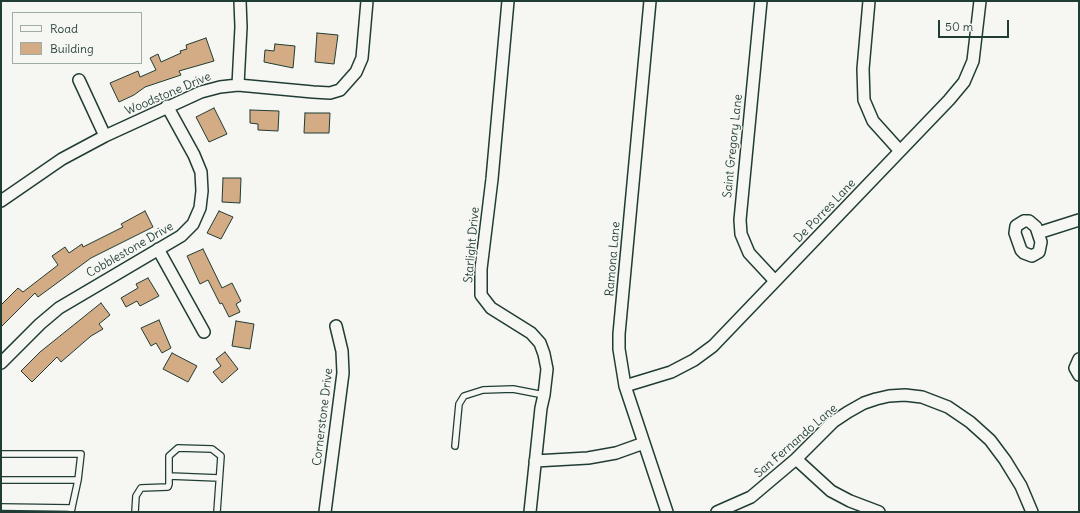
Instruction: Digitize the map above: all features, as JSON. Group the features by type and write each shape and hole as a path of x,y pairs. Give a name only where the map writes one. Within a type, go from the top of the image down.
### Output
{"street":[{"path":"238,85 241,27 240,1"},
{"name":"Woodstone Drive","path":"1,201 62,159 167,106 201,92 220,87 238,85 330,93 340,90 356,72 362,58 367,1"},
{"name":"Starlight Drive","path":"508,1 492,179 481,269 481,294 491,308 531,332 540,343 547,369 530,512"},
{"name":"Ramona Lane","path":"650,1 619,334 621,363 625,386 667,512"},
{"name":"Saint Gregory Lane","path":"761,1 740,220 741,234 750,254 775,281"},
{"path":"869,1 863,69 864,100 873,121 900,151"},
{"name":"De Porres Lane","path":"625,386 671,372 694,360 713,346 949,100 964,82 973,61 980,1"},
{"path":"79,80 106,136"},
{"name":"Cobblestone Drive","path":"1,363 40,324 59,308 181,236 192,224 200,208 202,191 201,172 194,155 167,106"},
{"path":"1038,233 1079,220"},
{"path":"158,249 204,332"},
{"name":"Cornerstone Drive","path":"325,512 343,373 342,351 336,326"},
{"path":"1079,359 1075,368 1079,375"},
{"name":"San Fernando Lane","path":"716,512 751,497 796,459 833,422 864,403 889,396 922,397 948,407 970,422 990,440 1005,460 1021,486 1032,512"},
{"path":"535,461 588,458 616,452 644,443"},
{"path":"796,459 831,492 879,512"}],"lane":[{"path":"455,446 459,404 464,396 483,390 514,389 544,395"},
{"path":"134,512 136,496 141,488 168,487 169,456 178,448 212,449 221,456 217,512"},
{"path":"1,454 81,454 72,510 1,507"},
{"path":"169,476 219,478"},
{"path":"1,480 78,480"}],"building":[{"path":"317,33 338,35 334,64 315,62"},
{"path":"206,38 214,61 179,71 181,75 145,87 134,95 119,102 110,83 138,71 140,77 156,70 150,58 158,54 161,62 181,53 180,51 187,49 186,45"},
{"path":"275,44 295,46 293,68 264,62 265,50 274,51"},
{"path":"214,108 227,134 209,142 196,117"},
{"path":"250,110 279,111 278,131 258,130 258,124 250,123"},
{"path":"305,113 330,113 329,133 304,133"},
{"path":"223,178 241,178 240,203 222,202"},
{"path":"145,211 153,227 91,258 38,297 35,293 1,327 1,305 18,288 23,292 58,265 52,256 65,247 69,253 82,244 83,247 123,227 121,224"},
{"path":"219,211 233,217 221,239 207,233"},
{"path":"203,249 222,288 232,283 241,301 236,304 240,312 229,317 222,303 220,304 208,280 200,284 187,256"},
{"path":"148,278 159,296 140,306 137,301 126,307 121,298 138,288 136,284"},
{"path":"101,303 110,315 99,324 103,329 91,336 61,362 57,357 32,382 21,371 40,352"},
{"path":"159,320 171,348 162,353 156,343 151,346 141,328"},
{"path":"236,321 254,324 250,349 232,346"},
{"path":"225,352 238,369 222,383 213,372 221,366 216,359"},
{"path":"172,353 197,366 188,382 163,369"}]}
